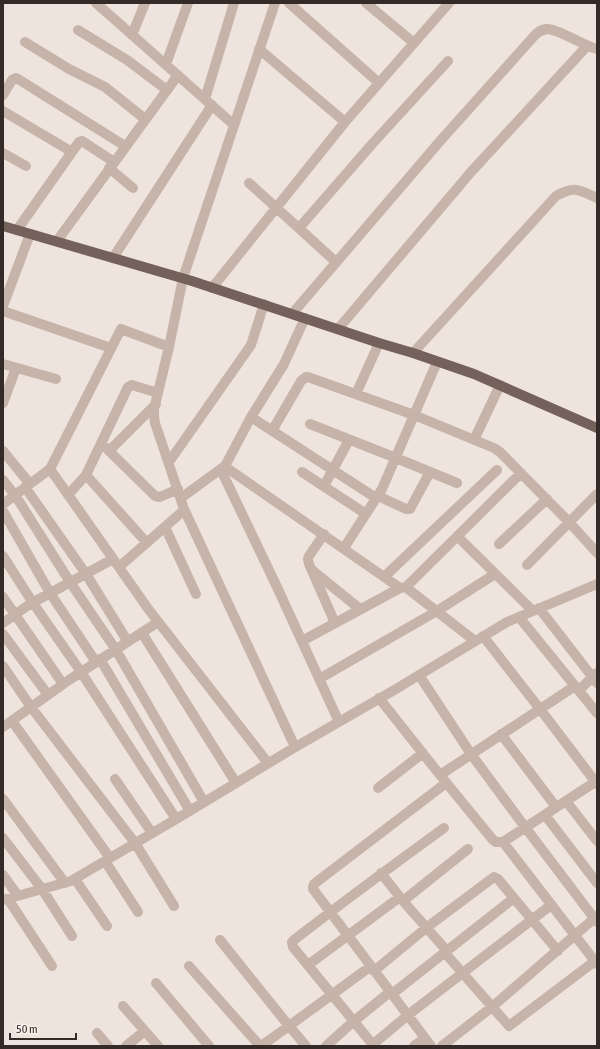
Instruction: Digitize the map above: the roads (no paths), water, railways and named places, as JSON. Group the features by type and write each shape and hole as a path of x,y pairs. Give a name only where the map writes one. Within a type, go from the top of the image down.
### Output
{"main road":[{"path":"3,226 183,278 413,353 474,374 597,428"}],"street":[{"path":"132,35 145,3"},
{"path":"166,64 188,3"},
{"path":"113,258 209,102 234,3"},
{"path":"274,3 183,278 154,416 184,509 295,747"},
{"path":"289,3 380,83"},
{"path":"366,3 414,44"},
{"path":"212,288 346,122 446,6 435,3"},
{"path":"100,5 234,124"},
{"path":"292,314 440,140 535,35 540,31 548,29 597,49"},
{"path":"78,30 127,60 166,90"},
{"path":"25,42 69,69 105,87 145,119"},
{"path":"338,329 471,172 587,46"},
{"path":"259,49 346,122"},
{"path":"299,228 373,142 448,61"},
{"path":"56,241 178,75"},
{"path":"3,95 12,80 16,78 125,146"},
{"path":"3,111 72,152"},
{"path":"17,230 79,142 82,141 112,165 133,188"},
{"path":"3,153 26,166"},
{"path":"248,183 336,262"},
{"path":"413,353 556,196 564,191 576,189 597,198"},
{"path":"3,306 30,234"},
{"path":"169,462 251,345 264,304"},
{"path":"3,312 111,348"},
{"path":"222,469 251,417 284,364 305,318"},
{"path":"3,504 50,469 121,329 169,347"},
{"path":"356,394 379,342"},
{"path":"344,548 382,489 437,362"},
{"path":"3,364 56,379"},
{"path":"3,403 16,368"},
{"path":"272,431 301,381 306,377 414,415 500,452 547,499 597,553"},
{"path":"68,495 86,475 129,385 158,393"},
{"path":"474,440 500,385"},
{"path":"109,451 156,404"},
{"path":"251,417 377,497 406,509 410,509 430,472"},
{"path":"310,424 457,483"},
{"path":"324,486 349,440"},
{"path":"101,443 155,496 160,497 179,494 222,469 229,469 384,577 403,587 479,638 540,709 596,783 502,842 496,842 443,779 380,698"},
{"path":"3,451 86,574 128,642"},
{"path":"50,469 112,559 158,622 268,763"},
{"path":"222,469 278,587 339,722"},
{"path":"384,577 497,470"},
{"path":"302,472 366,514"},
{"path":"302,641 403,587 521,473"},
{"path":"86,475 147,543"},
{"path":"3,480 15,495 70,582 116,650 204,802"},
{"path":"527,565 597,494"},
{"path":"499,544 547,499"},
{"path":"119,567 184,509"},
{"path":"3,510 50,593 98,661 190,811"},
{"path":"165,527 196,594"},
{"path":"324,534 309,556 308,562 335,623"},
{"path":"414,1046 428,1042 313,889 314,884 443,779 471,754 540,709 596,678 536,609 495,574 457,536"},
{"path":"3,556 33,603 81,672 176,819"},
{"path":"3,623 50,593 112,559"},
{"path":"312,570 360,609"},
{"path":"319,679 437,611 495,574"},
{"path":"10,898 75,879 506,622 597,585"},
{"path":"3,597 63,684"},
{"path":"519,617 597,713"},
{"path":"3,727 63,684 158,622"},
{"path":"142,633 236,783"},
{"path":"3,634 48,695"},
{"path":"3,666 31,707 135,844 174,906"},
{"path":"419,675 471,754 596,919 492,1007 442,1046"},
{"path":"12,721 107,860 138,912"},
{"path":"501,734 556,807"},
{"path":"378,788 423,753"},
{"path":"115,778 152,833"},
{"path":"3,799 65,883"},
{"path":"566,801 597,841"},
{"path":"545,815 597,883"},
{"path":"444,828 381,873 292,942 293,947 372,1045 408,1015 551,905"},
{"path":"3,838 42,889 72,936"},
{"path":"381,873 463,973 510,1026 596,963 502,842"},
{"path":"308,965 402,899 468,849"},
{"path":"3,875 10,898 52,966"},
{"path":"189,966 260,1046 332,994 373,969 494,877 498,879 558,951"},
{"path":"75,879 107,926"},
{"path":"326,1046 354,1021 446,952 514,898"},
{"path":"220,940 306,1046"},
{"path":"156,983 209,1046"},
{"path":"123,1006 158,1046"},
{"path":"126,1046 145,1031"},
{"path":"97,1033 108,1046"}]}
